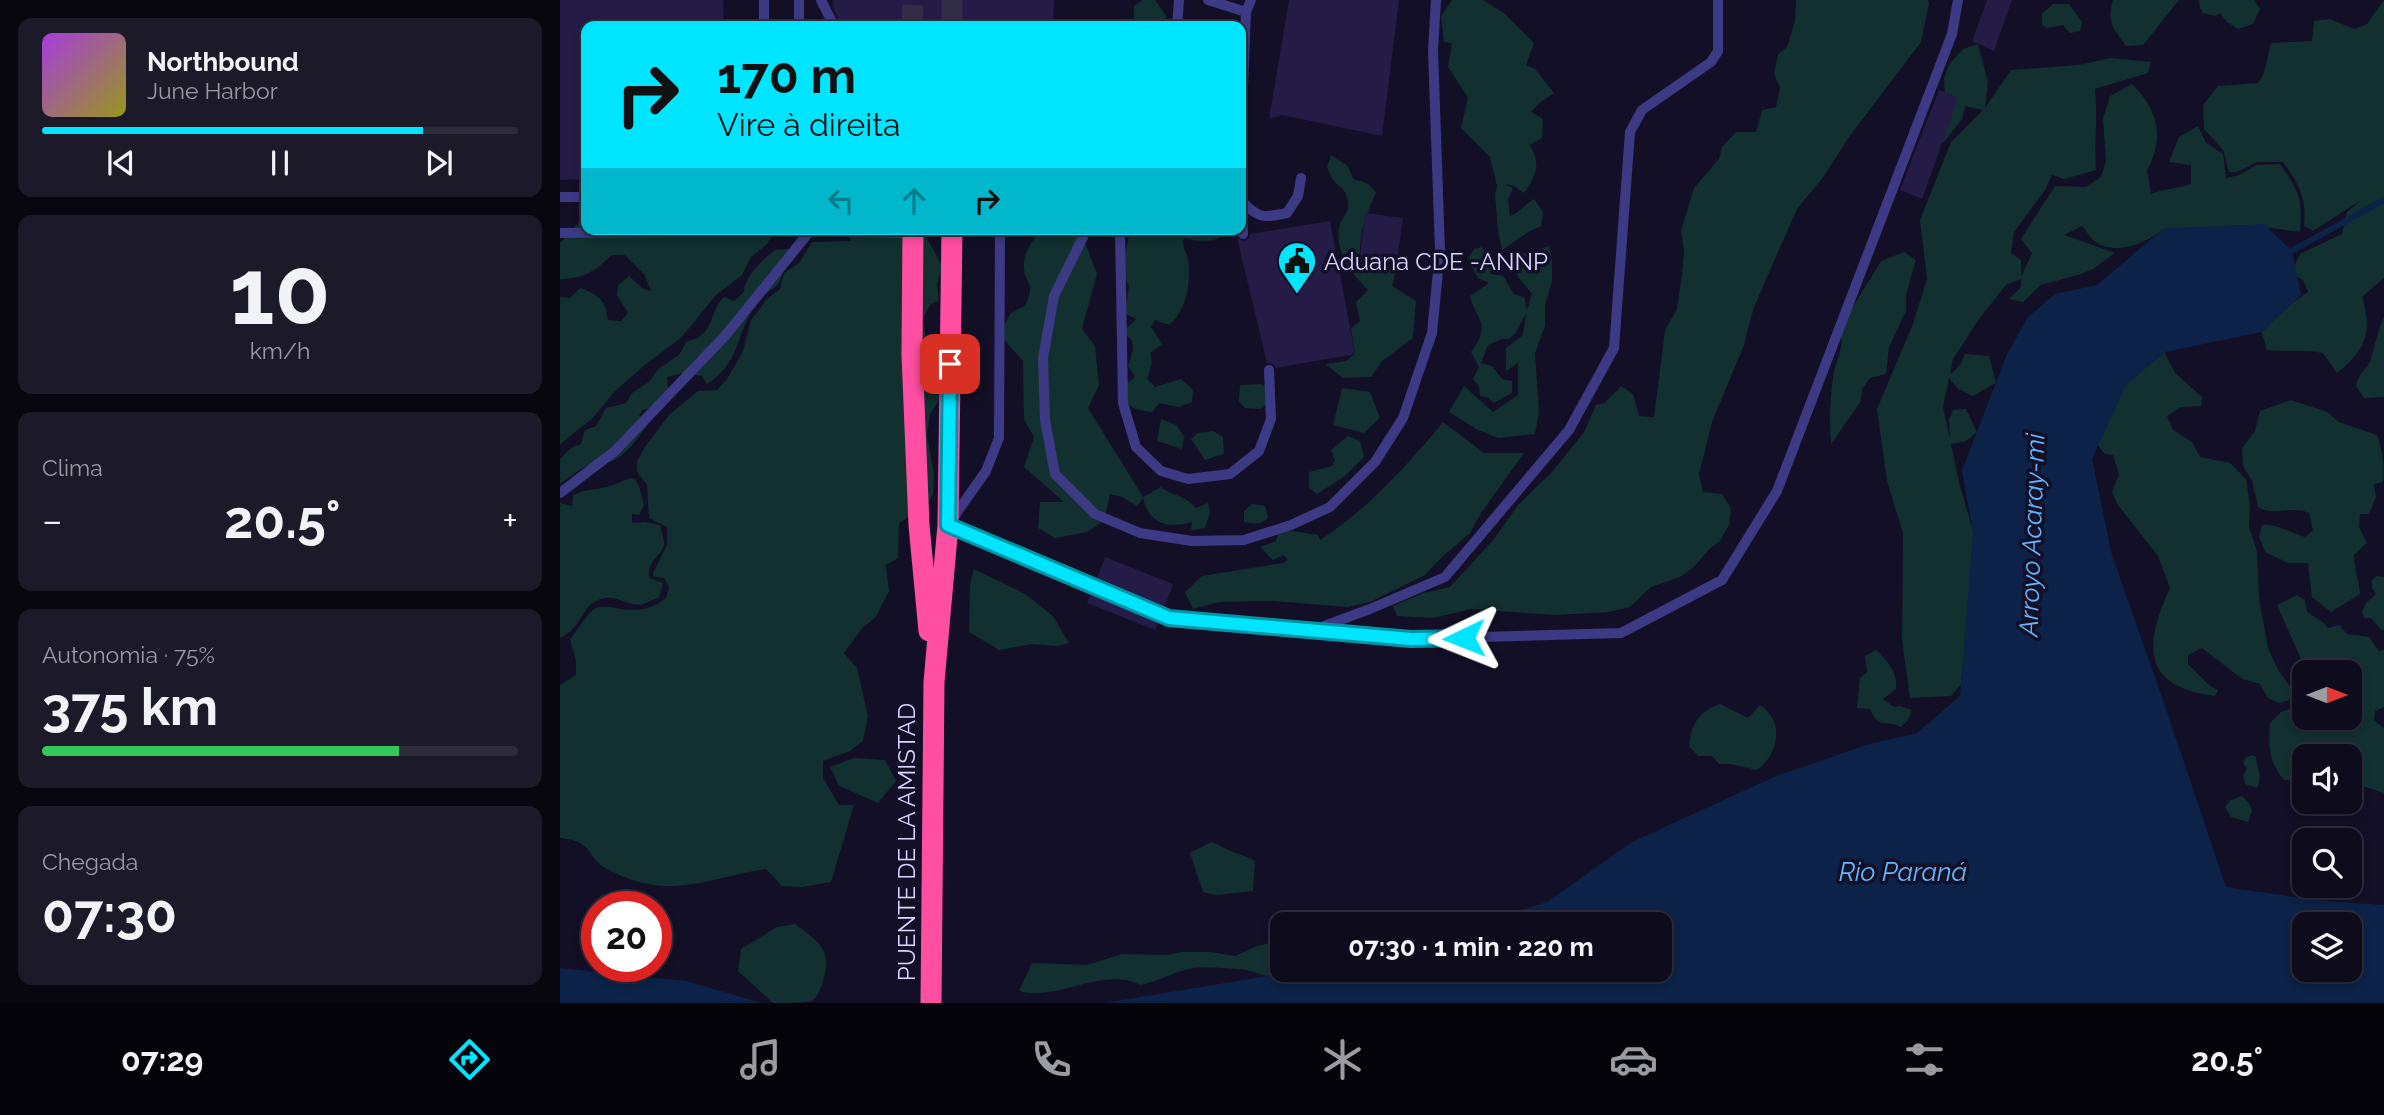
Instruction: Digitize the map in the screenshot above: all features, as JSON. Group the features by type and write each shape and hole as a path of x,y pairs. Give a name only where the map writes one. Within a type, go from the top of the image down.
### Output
{"highway":[{"path":"913,235 912,354 919,525 934,682"},
{"path":"934,682 948,525 952,235"},
{"name":"PUENTE DE LA AMISTAD","path":"931,1003 934,682"}],"lane":[{"path":"764,0 764,21"},
{"path":"799,0 799,21"},
{"path":"821,0 832,21"},
{"path":"1177,21 1179,0"},
{"path":"1208,0 1246,12"},
{"path":"1246,21 1251,0"},
{"path":"1084,235 1054,296 1043,358 1045,420 1055,474 1095,514 1140,533 1192,541 1244,540 1291,525 1330,507 1375,462 1403,418 1432,333 1440,251 1433,50 1436,0"},
{"path":"1311,631 1370,610 1445,577 1569,430 1614,348 1630,132 1642,110 1711,62 1718,51 1718,0"},
{"path":"1000,235 999,438 986,471 948,525 1169,618 1411,639 1621,633 1721,580 1777,491 1952,34 1958,0"},
{"path":"1246,205 1254,214 1266,217 1287,213 1297,196 1301,178"},
{"path":"560,197 581,197"},
{"path":"562,234 581,234"},
{"path":"560,494 615,451 725,335 807,235"},
{"path":"1121,235 1123,403 1136,447 1161,471 1188,479 1230,474 1259,451 1271,419 1269,370"}],"green space":[{"path":"1143,0 1155,0 1167,17 1163,21 1134,21 1134,6"},
{"path":"1452,0 1483,0 1504,13 1534,43 1526,65 1535,69 1554,93 1531,112 1543,119 1542,138 1530,145 1536,159 1532,180 1524,193 1514,186 1504,184 1513,188 1508,200 1510,216 1534,199 1543,212 1541,226 1502,250 1495,194 1497,186 1490,157 1461,128 1468,98 1448,67 1452,43 1444,42 1441,16"},
{"path":"1796,0 1928,0 1929,4 1921,42 1797,209 1754,307 1744,345 1712,422 1699,474 1703,492 1722,494 1731,508 1729,525 1719,542 1680,577 1651,587 1630,607 1609,612 1554,615 1472,609 1433,618 1397,616 1393,606 1423,593 1450,587 1494,539 1518,505 1552,472 1584,432 1596,405 1605,403 1621,386 1633,394 1639,416 1654,417 1665,330 1677,309 1684,252 1681,231 1694,188 1719,159 1722,147 1736,132 1756,132 1762,110 1776,107 1780,88 1774,74 1778,54 1787,47 1795,21"},
{"path":"2113,0 2179,0 2143,45 2126,46 2111,20"},
{"path":"2199,0 2254,0 2260,9 2253,24 2238,29 2220,13 2215,16 2203,13"},
{"path":"2384,0 2384,278 2362,297 2367,330 2361,348 2337,373 2319,352 2267,350 2260,326 2308,292 2303,280 2291,273 2300,254 2342,234 2347,212 2361,200 2313,231 2304,226 2301,192 2283,162 2257,162 2237,172 2229,172 2223,150 2204,129 2203,105 2218,86 2258,83 2265,69 2271,43 2312,41 2314,21 2330,19 2354,29 2367,24"},
{"path":"2053,4 2069,4 2082,22 2080,31 2070,33 2063,25 2047,28 2042,25 2042,14"},
{"path":"1978,44 1988,82 1985,108 2011,70 2079,65 2111,58 2151,62 2148,73 2095,89 2096,170 2064,179 2052,175 2045,190 2014,232 2011,253 2021,260 2021,277 2032,253 2021,239 2055,186 2086,187 2101,177 2106,161 2103,118 2110,96 2132,84 2148,103 2156,124 2156,147 2147,170 2151,194 2191,184 2191,165 2169,162 2179,137 2198,126 2206,143 2223,154 2226,178 2239,175 2257,165 2280,164 2298,195 2301,211 2300,232 2249,225 2163,229 2138,244 2110,248 2093,240 2082,226 2064,235 2115,253 2093,269 2041,285 2023,302 2009,299 2021,287 2021,279 2006,285 1979,319 1953,359 1950,375 1960,365 1965,354 1989,356 1996,383 1973,396 1958,389 1949,378 1943,407 1950,439 1949,420 1953,410 1966,409 1977,432 1966,441 1951,444 1975,538 1961,684 1951,696 1910,698 1902,640 1903,533 1887,481 1877,409 1913,324 1927,279 1920,220 1951,142 1983,110 1965,106 1962,119 1944,142 1932,140 1945,104 1944,78 1950,63 1963,49"},
{"path":"1331,155 1348,166 1353,179 1367,183 1376,192 1362,229 1360,255 1385,254 1397,267 1392,286 1416,301 1413,338 1382,361 1371,377 1343,378 1325,364 1346,361 1355,354 1351,328 1360,321 1356,302 1368,290 1356,277 1342,254 1339,228 1348,203 1345,192 1333,180 1327,167"},
{"path":"581,220 581,235 772,235 767,244 751,257 742,275 716,295 681,338 614,392 593,418 560,444 560,297 570,298 580,288 603,302 608,320 621,321 628,313 617,295 618,285 629,276 642,288 651,291 644,274 625,255 612,255 594,270 576,277 560,279 560,243"},
{"path":"848,235 924,235 932,246 942,266 937,284 939,301 931,304 923,318 927,345 940,334 940,399 930,414 927,435 934,475 933,494 927,505 899,523 898,558 886,565 889,591 875,618 862,628 844,653 857,668 868,716 863,741 850,751 823,761 823,778 839,805 854,805 831,882 802,887 782,886 766,869 686,885 649,884 629,879 600,865 585,846 560,838 560,685 576,675 576,661 570,639 594,609 644,609 666,598 669,587 664,578 654,577 653,573 667,545 667,527 649,518 647,485 637,472 637,461 669,415 698,391 717,390 727,379 743,351 751,320 768,298 780,289 784,273 799,263 812,242 851,241"},
{"path":"1037,235 1082,235 1097,274 1082,329 1095,346 1099,385 1088,408 1143,497 1161,487 1187,500 1196,508 1208,503 1210,512 1205,528 1191,530 1192,522 1175,525 1161,522 1150,514 1143,498 1137,506 1122,497 1110,494 1104,521 1087,532 1055,538 1038,528 1040,502 1064,502 1024,467 1034,437 1024,420 1023,361 999,334 1011,313 1026,305 1029,297 1030,287 1024,272 1024,261"},
{"path":"1131,235 1220,235 1215,240 1184,238 1189,274 1183,306 1169,325 1155,320 1151,327 1162,344 1150,353 1152,363 1147,379 1155,387 1181,379 1193,390 1192,402 1179,407 1159,403 1152,412 1135,409 1129,404 1122,387 1135,377 1128,366 1133,350 1132,340 1122,332 1137,319 1125,314 1129,285 1123,273 1123,261 1129,237 1132,237"},
{"path":"1549,246 1552,281 1545,305 1545,326 1535,353 1539,412 1535,434 1498,438 1476,429 1449,412 1464,386 1493,412 1518,395 1518,363 1506,371 1506,348 1523,335 1526,314 1515,334 1509,339 1488,345 1481,363 1492,366 1502,379 1512,381 1512,393 1494,403 1487,397 1480,396 1479,386 1473,379 1479,367 1471,352 1482,329 1470,296 1489,283 1478,278 1468,259 1474,249 1482,247 1488,257 1491,274 1503,276 1514,294 1524,297 1527,310 1532,294 1518,277 1512,257"},
{"path":"788,249 794,260 774,288 761,298 752,311 733,356 718,376 707,384 702,376 684,373 667,377 669,396 662,394 655,407 643,410 639,415 649,423 626,451 609,462 586,466 560,484 560,459 571,448 581,444 585,430 596,426 606,408 626,403 632,393 650,381 658,369 679,355 687,341 702,335 724,297 734,301 744,292 747,280 765,258 775,250"},
{"path":"1904,252 1916,260 1906,295 1906,311 1889,347 1886,374 1870,378 1862,389 1861,401 1831,444 1831,394 1841,347 1840,328 1881,261"},
{"path":"2384,317 2384,397 2364,398 2356,386 2370,361"},
{"path":"2161,346 2175,373 2202,397 2201,406 2181,407 2167,416 2173,430 2192,442 2200,457 2230,463 2246,479 2250,505 2249,527 2257,551 2259,598 2268,648 2278,670 2292,689 2289,700 2279,703 2268,698 2260,684 2242,679 2202,648 2188,655 2188,664 2210,686 2218,690 2215,696 2191,691 2173,683 2161,673 2155,660 2153,645 2161,609 2170,588 2158,556 2118,505 2112,492 2119,474 2113,455 2105,454 2094,441 2096,375"},
{"path":"1260,384 1270,388 1270,402 1260,409 1245,408 1239,401 1240,385"},
{"path":"1342,388 1370,392 1380,418 1364,433 1333,425"},
{"path":"2291,400 2327,412 2339,422 2377,435 2382,452 2383,482 2374,484 2376,497 2369,514 2360,514 2359,527 2367,543 2354,555 2360,594 2331,612 2312,597 2308,563 2288,563 2265,552 2259,537 2262,525 2268,525 2305,537 2313,530 2309,513 2295,510 2270,511 2258,507 2252,481 2243,466 2242,448 2255,431 2260,411"},
{"path":"1161,419 1176,425 1184,436 1182,449 1157,441"},
{"path":"1443,422 1484,453 1524,453 1470,533 1425,575 1370,602 1347,607 1273,601 1219,602 1193,609 1185,592 1202,576 1288,560 1284,555 1273,560 1260,547 1276,541 1280,529 1318,535 1320,540 1338,528 1386,486"},
{"path":"1213,431 1223,437 1224,454 1205,460 1191,439 1198,433"},
{"path":"1348,436 1360,441 1364,457 1345,476 1317,494 1309,488 1309,472 1332,466 1335,460 1331,450"},
{"path":"634,478 644,505 639,515 632,514 632,523 660,525 664,538 663,548 649,571 649,578 663,583 659,598 637,605 614,598 601,599 590,605 572,630 560,638 560,503 572,506 573,495"},
{"path":"1252,504 1265,506 1268,518 1257,523 1244,522 1244,511"},
{"path":"974,569 1025,594 1053,616 1069,643 1057,646 1032,644 999,650 969,632 970,585"},
{"path":"2377,576 2384,577 2384,630 2371,618 2364,618 2362,612 2366,603 2376,594 2372,588 2372,580"},
{"path":"2297,595 2305,600 2307,612 2328,628 2339,625 2347,634 2369,637 2379,651 2384,650 2384,707 2375,711 2374,720 2384,728 2384,793 2362,786 2362,744 2292,744 2292,780 2284,780 2275,767 2270,746 2270,723 2281,712 2292,708 2292,730 2362,730 2362,660 2301,659 2277,605"},
{"path":"1876,650 1891,667 1896,683 1896,689 1883,699 1894,707 1912,710 1901,727 1876,720 1870,709 1857,708 1860,678 1867,672 1865,656"},
{"path":"1720,704 1748,718 1760,705 1773,720 1776,728 1774,747 1757,770 1719,764 1712,756 1698,756 1689,746 1697,719"},
{"path":"2252,755 2256,757 2259,773 2257,788 2245,784 2243,775 2247,769 2243,763 2245,758"},
{"path":"854,758 885,760 896,781 878,803 839,786 830,767"},
{"path":"2242,796 2252,811 2248,822 2231,817 2225,807 2231,800"},
{"path":"1211,842 1255,861 1253,891 1216,895 1203,892 1190,853"},
{"path":"795,924 822,948 826,962 823,982 812,1001 773,1003 738,971 741,949 777,927"},
{"path":"1270,943 1270,976 1244,970 1193,968 1141,985 1111,979 1049,992 1019,991 1032,963 1087,965 1122,954 1211,952 1235,956"}],"water":[{"name":"Rio Paraná","path":"2264,224 2292,251 2301,295 2262,332 2165,352 2126,385 2092,459 2112,555 2226,887 2292,898 2384,905 2384,1003 1104,1003 1270,976 1270,982 1672,982 1672,912 1515,912 1547,902 1632,842 1774,777 1869,744 1917,733 1960,696 1973,533 1962,470 2007,354 2028,317 2055,294 2097,285 2163,229"},
{"path":"560,968 581,970 581,982 686,981 762,1003 560,1003"}],"building":[{"path":"560,0 723,0 724,21 581,21 581,179 560,180"},
{"path":"833,0 1054,0 1053,21 839,21"},
{"path":"1289,0 1399,0 1382,136 1282,115 1269,119"},
{"path":"1987,0 2012,0 1994,51 1972,41"},
{"path":"1939,90 1958,98 1922,199 1900,190"},
{"path":"1365,213 1403,218 1397,261 1360,256"},
{"name":"Aduana CDE -ANNP","path":"1330,221 1355,354 1276,368 1267,363 1237,238 1244,241 1250,234"},
{"path":"1105,557 1173,584 1164,608 1097,579"},
{"path":"1091,593 1158,622 1155,630 1087,603"}],"waterway":[{"name":"Arroyo Acaray-mi","path":"2284,255 2384,200"}],"tunnel":[{"path":"912,21 913,0"},
{"path":"952,0 952,21"}],"place":[{"name":"Aduana CDE -ANNP","path":"1297,295"}],"route":[{"path":"950,364 948,525 1169,618 1411,639 1464,638"}]}
